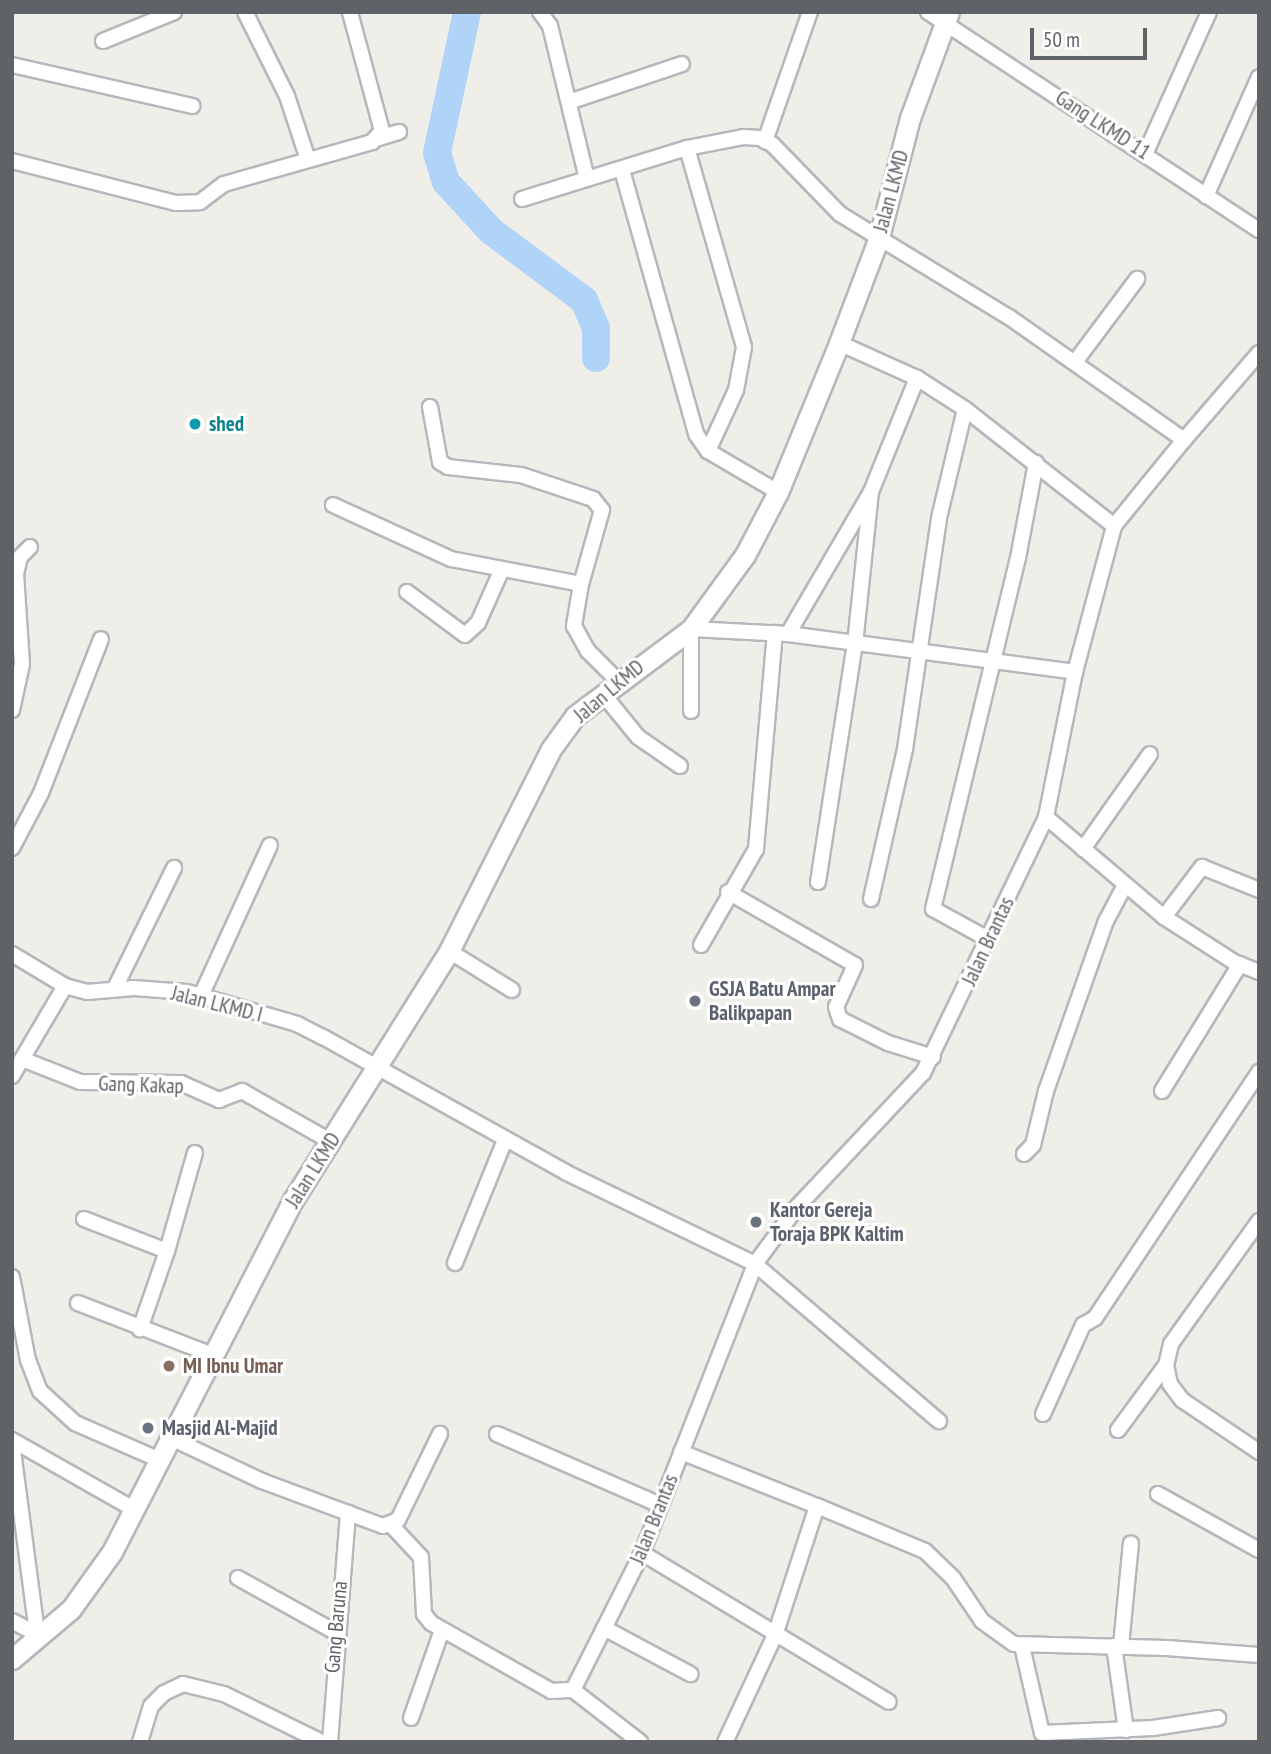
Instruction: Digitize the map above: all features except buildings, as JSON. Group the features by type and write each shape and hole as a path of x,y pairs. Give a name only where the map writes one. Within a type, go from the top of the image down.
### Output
{"street":[{"path":"103,41 174,12"},
{"path":"245,12 287,96 307,160"},
{"path":"350,12 382,131 379,138"},
{"path":"540,12 550,26 587,179"},
{"path":"765,141 810,12"},
{"path":"1146,152 1209,12"},
{"name":"Gang LKMD 11","path":"941,16 1259,230"},
{"name":"Jalan LKMD","path":"162,1461 284,1216 449,951 551,749 575,716 691,629 737,570 778,492 879,237 910,118 941,16"},
{"path":"569,102 681,64"},
{"path":"12,65 192,106"},
{"path":"1206,196 1259,77"},
{"path":"12,161 176,203 200,202 224,184 399,132"},
{"path":"522,199 687,148 743,136 765,141 840,214 1075,362 1184,440"},
{"path":"687,148 744,347 736,390 708,451"},
{"path":"622,170 670,352 696,434 708,451 778,492"},
{"path":"1075,362 1137,279"},
{"path":"839,343 917,378 965,409 1114,526 1259,353"},
{"path":"701,945 728,892 756,849 762,826 782,634 871,492 917,378"},
{"path":"430,407 440,462 448,467 521,475 593,499 602,510 574,626 587,651 619,682"},
{"path":"871,899 921,653 939,518 965,409"},
{"path":"986,938 933,909 1036,463"},
{"path":"818,882 855,644 871,492"},
{"path":"333,505 438,554 582,584"},
{"name":"Jalan Brantas","path":"573,1690 642,1552 755,1264 797,1207 908,1092 933,1057 986,938 1046,817 1074,672 1114,526"},
{"path":"12,710 22,664 16,574 20,556 30,547"},
{"path":"407,592 465,635 478,623 502,569"},
{"path":"691,711 691,629 782,634 1074,672"},
{"path":"12,848 45,782 101,639"},
{"path":"603,694 638,737 680,766"},
{"path":"1083,849 1150,754"},
{"path":"1046,817 1164,917 1253,966 1162,1091"},
{"path":"200,998 270,845"},
{"path":"1164,917 1202,867 1259,890"},
{"path":"115,988 174,868"},
{"path":"1024,1154 1033,1145 1046,1091 1106,921 1125,886"},
{"path":"728,892 855,965 836,1006 840,1019 888,1043 933,1057"},
{"path":"449,951 512,990"},
{"name":"Jalan LKMD I","path":"12,954 65,986 88,992 115,988 187,992 200,998 297,1024 378,1067"},
{"path":"12,1076 65,986"},
{"name":"Gang Kakap","path":"22,1059 80,1082 181,1083 219,1100 242,1091 330,1141"},
{"path":"378,1067 505,1140 755,1264 939,1421"},
{"path":"1043,1414 1083,1325 1095,1318 1259,1072"},
{"path":"455,1263 505,1140"},
{"path":"140,1329 167,1251 195,1153"},
{"path":"84,1219 167,1251"},
{"path":"1118,1430 1166,1365 1171,1344 1259,1221"},
{"path":"12,1277 28,1360 40,1391 75,1423 162,1461 85,1594 12,1659"},
{"path":"78,1303 215,1356"},
{"path":"1166,1365 1170,1384 1182,1400 1259,1452"},
{"path":"392,1526 440,1434"},
{"path":"497,1434 660,1505"},
{"path":"173,1439 262,1481 348,1513 392,1526 421,1557 424,1614 442,1630 551,1691 573,1690 640,1742"},
{"path":"12,1441 135,1510"},
{"path":"12,1441 18,1542 40,1635"},
{"path":"681,1452 925,1551 945,1568 991,1631 1022,1646 1117,1646 1259,1655"},
{"path":"1158,1494 1259,1550"},
{"path":"725,1742 775,1635 817,1506"},
{"name":"Gang Baruna","path":"330,1742 335,1632 348,1513"},
{"path":"1126,1730 1117,1646 1131,1543"},
{"path":"642,1552 889,1702"},
{"path":"238,1578 335,1632"},
{"path":"12,1621 40,1635"},
{"path":"604,1628 690,1674"},
{"path":"411,1718 442,1630"},
{"path":"1022,1646 1042,1737 1218,1718"},
{"path":"140,1742 151,1706 164,1693 183,1684 224,1694 322,1742"}],"waterway":[{"path":"467,12 437,153 446,182 491,231 584,300 596,328 596,358"}],"place":[{"name":"shed","path":"195,424"},
{"name":"GSJA Batu Ampar Balikpapan","path":"695,1001"},
{"name":"Kantor Gereja Toraja BPK Kaltim","path":"756,1222"},
{"name":"MI Ibnu Umar","path":"169,1366"},
{"name":"Masjid Al-Majid","path":"148,1428"}]}
